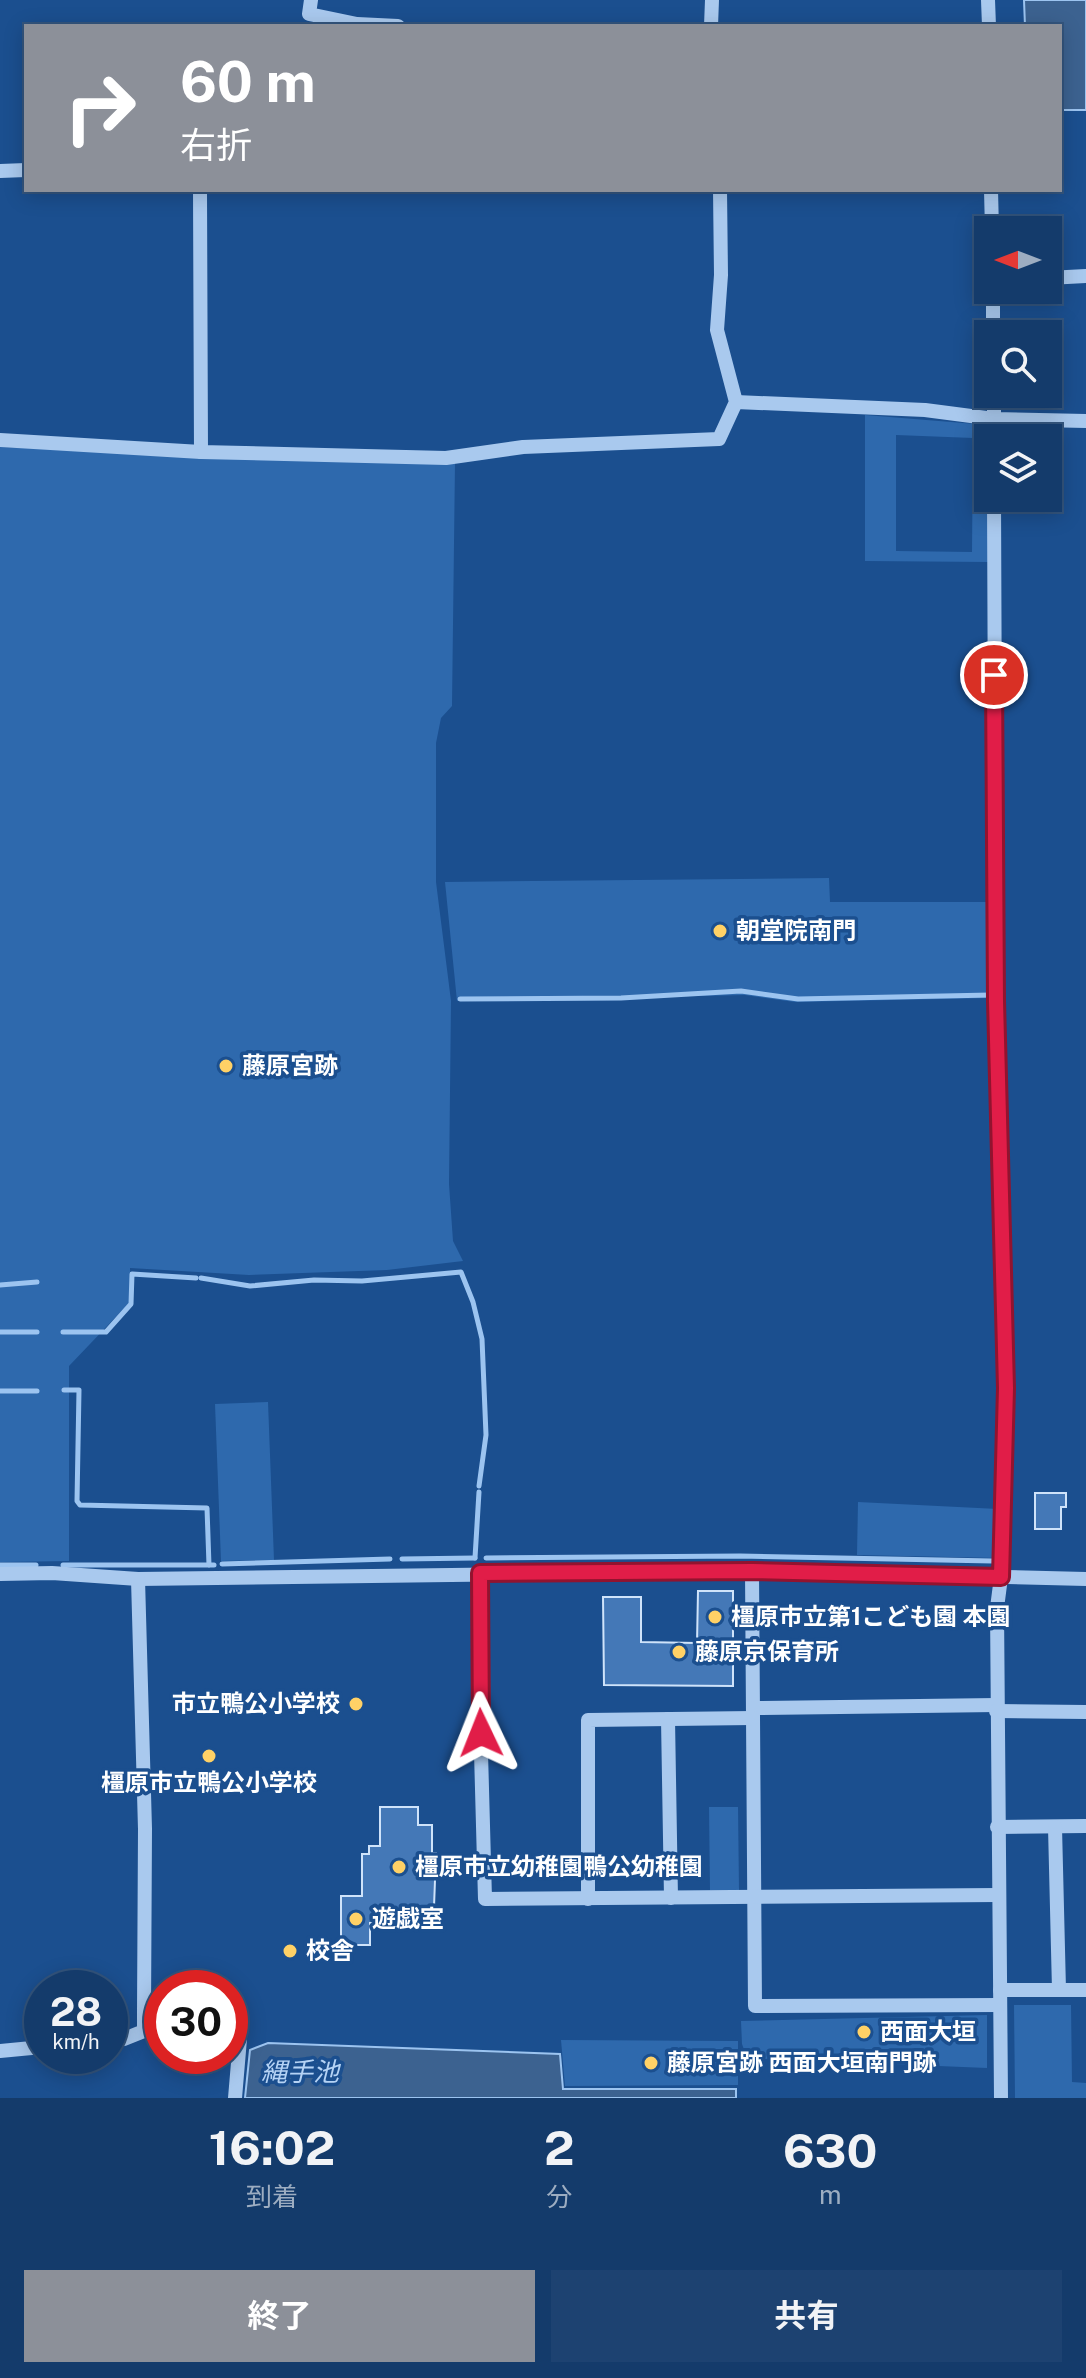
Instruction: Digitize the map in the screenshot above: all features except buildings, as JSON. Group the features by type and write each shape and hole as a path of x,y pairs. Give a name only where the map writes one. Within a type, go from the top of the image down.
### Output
{"street":[{"path":"311,0 309,14 357,24"},
{"path":"711,24 712,0"},
{"path":"988,0 989,24"},
{"path":"0,171 24,170"},
{"path":"200,192 201,452"},
{"path":"0,440 201,452 446,458 523,447 719,439 736,402 717,330 721,275 720,192"},
{"path":"991,192 992,216"},
{"path":"1062,277 1086,276"},
{"path":"736,402 925,410 994,419 1086,421"},
{"path":"994,408 994,424"},
{"path":"994,512 996,1001 1006,1388 996,1708 1001,2098"},
{"path":"752,1571 755,2006 1000,1998 1059,1990 1086,1990"},
{"path":"0,1574 52,1573 138,1579 752,1571 1086,1579"},
{"path":"480,1573 479,1679 485,1899 998,1895"},
{"path":"138,1579 145,1829 144,1970"},
{"path":"588,1899 588,1720 996,1708 1086,1712"},
{"path":"668,1719 671,1898"},
{"path":"997,1827 1086,1826"},
{"path":"1055,1827 1059,1990"},
{"path":"0,2051 24,2049"},
{"path":"235,2098 237,2074"}],"shaded area":[{"path":"865,415 976,424 974,512 989,512 989,562 865,561","holes":["896,435 973,438 972,552 896,551"]},
{"name":"藤原宮跡","path":"0,447 455,463 452,706 441,718 436,743 436,882 451,1001 449,1184 453,1241 463,1261 387,1270 249,1275 130,1268 131,1301 69,1366 69,1561 0,1562"},
{"name":"朝堂院南門","path":"829,878 830,902 991,902 991,998 795,1002 745,995 457,1001 445,882"},
{"path":"268,1402 274,1560 221,1561 215,1404"},
{"path":"858,1502 998,1509 998,1558 857,1555"},
{"path":"709,1807 738,1807 739,1890 710,1890"},
{"path":"1014,2005 1071,2005 1072,2082 1086,2083 1086,2098 1015,2098"},
{"name":"西面大垣","path":"987,2015 987,2068 747,2058 742,2044 741,2021"},
{"name":"藤原宮跡 西面大垣南門跡","path":"561,2040 738,2041 738,2085 565,2086"}],"water":[{"path":"1024,0 1086,0 1086,110 1062,110 1062,24 1025,24"},
{"name":"縄手池","path":"268,2043 560,2054 563,2089 736,2089 736,2098 245,2098 250,2050"}],"waterway":[{"path":"460,999 621,998 741,991 798,999 991,995"},
{"path":"201,1278 250,1286 314,1280 362,1281 461,1272 473,1302 482,1339 486,1435 479,1486"},
{"path":"63,1332 106,1332 131,1304 132,1274 196,1278"},
{"path":"0,1285 37,1282"},
{"path":"0,1332 37,1332"},
{"path":"64,1390 79,1390 77,1501 80,1505 207,1508 209,1565"},
{"path":"0,1391 37,1391"},
{"path":"475,1558 479,1492"},
{"path":"486,1558 740,1556 993,1561"},
{"path":"402,1559 475,1558"},
{"path":"222,1564 390,1559"},
{"path":"0,1565 36,1565"},
{"path":"63,1565 214,1565"}],"place":[{"name":"朝堂院南門","path":"720,931"},
{"name":"藤原宮跡","path":"226,1066"},
{"name":"橿原市立第1こども園 本園","path":"715,1617"},
{"name":"藤原京保育所","path":"679,1652"},
{"name":"市立鴨公小学校","path":"356,1704"},
{"name":"橿原市立鴨公小学校","path":"209,1756"},
{"name":"橿原市立幼稚園鴨公幼稚園","path":"399,1867"},
{"name":"遊戯室","path":"356,1919"},
{"name":"校舎","path":"290,1951"},
{"name":"西面大垣","path":"864,2032"},
{"name":"藤原宮跡 西面大垣南門跡","path":"651,2063"}],"route":[{"path":"481,1733 480,1573 752,1571 1001,1577 1006,1388 996,1001 994,675"}]}
